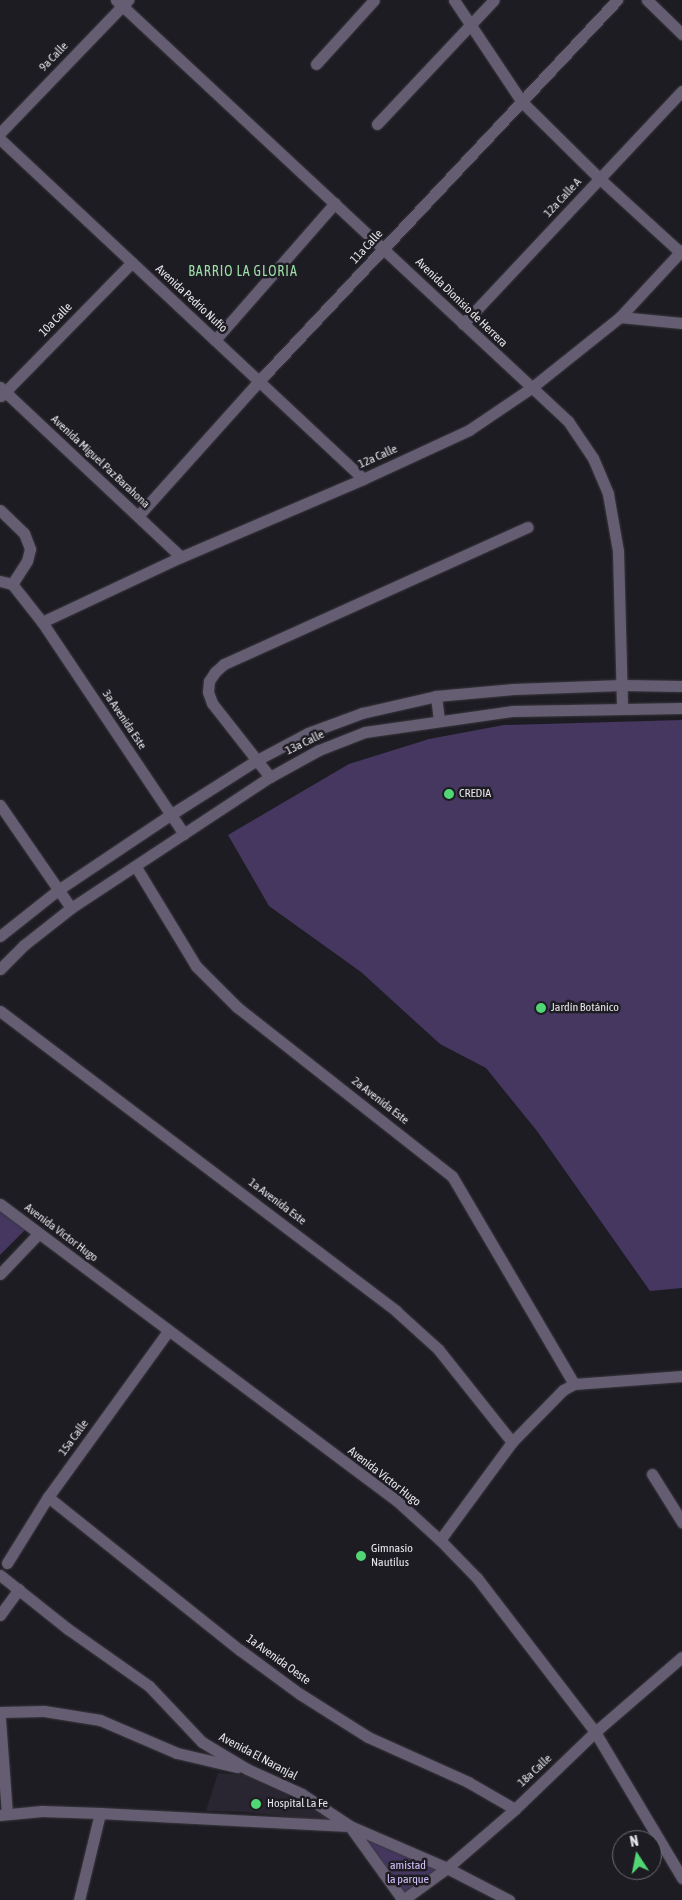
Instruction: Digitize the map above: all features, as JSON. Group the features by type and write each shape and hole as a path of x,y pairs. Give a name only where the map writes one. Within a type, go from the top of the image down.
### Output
{"street":[{"path":"316,64 374,0"},
{"path":"454,0 522,102 600,179 681,252"},
{"path":"377,124 494,0"},
{"name":"11a Calle","path":"138,516 259,381 617,0"},
{"path":"647,0 682,34"},
{"name":"9a Calle","path":"0,133 122,2"},
{"name":"Avenida Dionisio de Herrera","path":"122,2 568,421 593,458 608,494 618,551 622,709"},
{"name":"12a Calle A","path":"463,324 682,91"},
{"name":"Avenida Pedrio Nufio","path":"0,139 363,479"},
{"path":"215,340 335,203"},
{"name":"12a Calle","path":"42,622 181,557 363,479 469,430 531,388 620,317 681,252"},
{"name":"10a Calle","path":"2,392 132,262"},
{"path":"620,317 682,323"},
{"name":"Avenida Miguel Paz Barahona","path":"2,392 181,557"},
{"path":"0,510 24,533 30,549 27,561 12,584 0,581"},
{"path":"270,777 212,702 208,692 209,681 215,672 224,664 528,527"},
{"name":"3a Avenida Este","path":"12,584 42,622 184,834"},
{"name":"13a Calle","path":"0,936 58,890 170,815 257,760 308,733 362,713 436,696 514,689 622,685 682,686"},
{"path":"436,696 439,720"},
{"name":"13a Calle","path":"0,969 24,945 71,908 270,777 319,750 365,732 512,710 682,708"},
{"path":"0,805 71,908"},
{"name":"2a Avenida Este","path":"136,867 196,966 238,1007 452,1176 574,1384"},
{"name":"1a Avenida Este","path":"0,1011 396,1311 438,1349 512,1442"},
{"name":"Avenida Víctor Hugo","path":"0,1204 396,1500 440,1540 477,1578 596,1732 682,1878"},
{"path":"0,1274 38,1234"},
{"name":"15a Calle","path":"7,1563 48,1497 168,1331"},
{"path":"440,1540 512,1442 563,1390 574,1384 682,1376"},
{"path":"652,1474 682,1522"},
{"name":"1a Avenida Oeste","path":"48,1497 240,1650 300,1694 368,1736 468,1782 515,1809"},
{"name":"Avenida El Naranjal","path":"0,1575 68,1629 149,1686 202,1742 247,1769 302,1794 350,1826 447,1868 509,1900"},
{"path":"0,1615 19,1589"},
{"name":"18a Calle","path":"403,1900 447,1868 515,1809 596,1732 682,1657"},
{"path":"0,1712 44,1711 100,1720 177,1753 247,1769"},
{"path":"0,1718 4,1814 42,1811 100,1813 350,1826 403,1900"},
{"path":"79,1900 100,1813"}],"shaded area":[{"name":"Hospital La Fe","path":"218,1773 245,1775 289,1796 335,1822 245,1812 206,1811"}],"green space":[{"name":"Jardín Botánico","path":"682,720 682,1288 650,1291 537,1131 486,1068 440,1044 361,972 269,906 228,835 349,764 429,739 504,725"},
{"path":"0,1211 25,1230 0,1255"},
{"name":"amistad la parque","path":"362,1836 447,1868 403,1900"}],"place":[{"name":"CREDIA","path":"449,794"},
{"name":"Jardín Botánico","path":"541,1008"},
{"name":"Gimnasio Nautilus","path":"361,1556"},
{"name":"Hospital La Fe","path":"256,1804"}],"district":[{"name":"BARRIO LA GLORIA","path":"243,271"}]}
